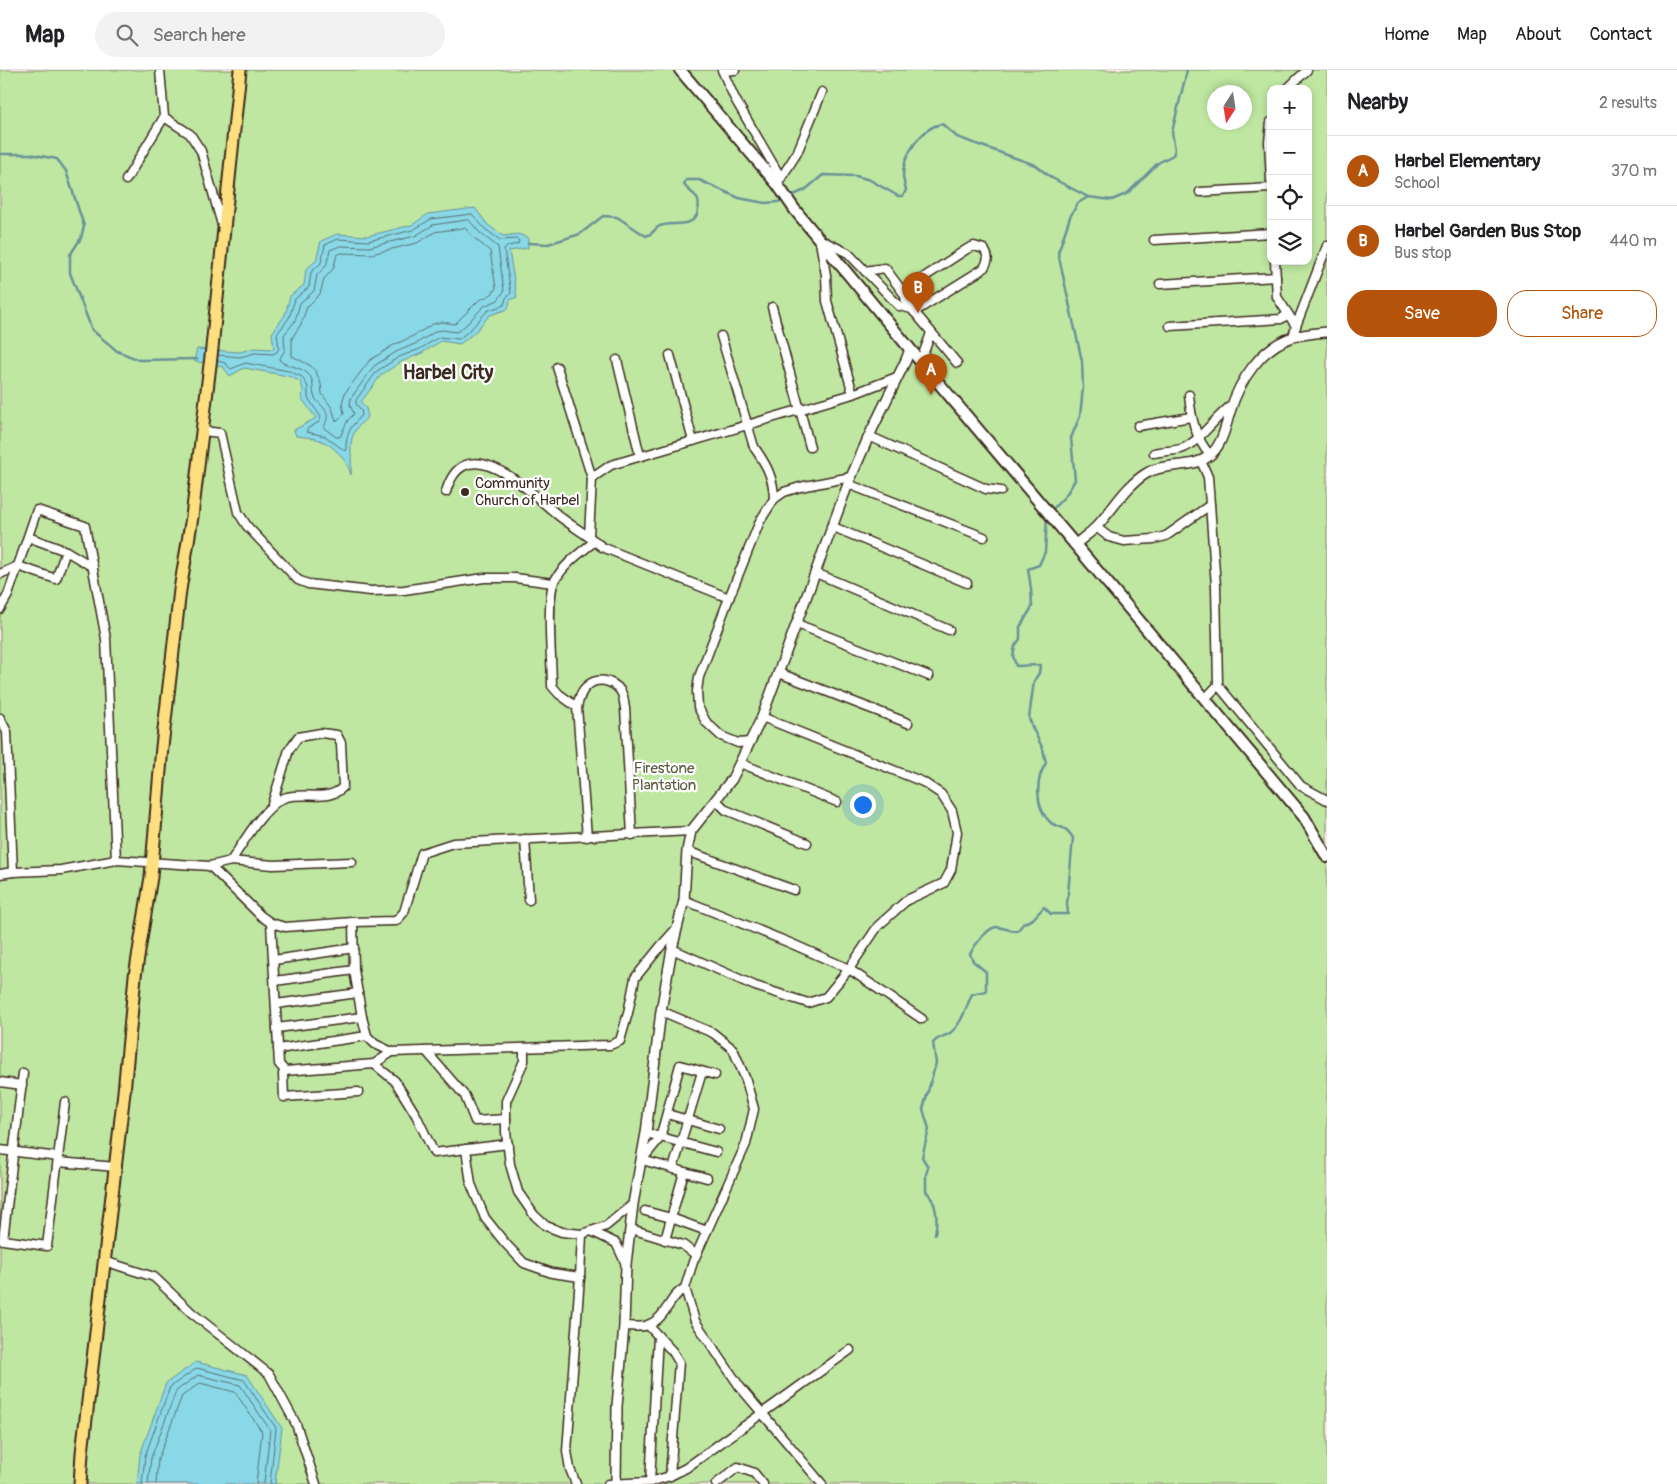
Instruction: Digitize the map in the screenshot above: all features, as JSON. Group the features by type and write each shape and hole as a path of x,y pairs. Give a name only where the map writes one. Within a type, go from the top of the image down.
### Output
{"main road":[{"path":"80,1484 82,1453 116,1167 135,976 151,877 162,747 180,590 203,431 240,70"},
{"path":"680,70 779,182 795,210 1304,817 1327,857"}],"street":[{"path":"126,180 164,117 160,70"},
{"path":"735,70 723,71 734,98 779,182 797,153 822,92"},
{"path":"1291,85 1307,70"},
{"path":"164,117 190,134 201,151 224,232"},
{"path":"1270,130 1271,175"},
{"path":"1200,192 1267,188"},
{"path":"1154,240 1267,233"},
{"path":"820,239 848,254 899,306 913,311"},
{"path":"820,239 826,275 827,302 853,394"},
{"path":"913,311 983,269 988,263 988,255 984,249 974,246 906,289 907,305 957,363"},
{"path":"1293,337 1327,246"},
{"path":"1275,265 1277,297 1296,326"},
{"path":"865,271 885,268 905,295"},
{"path":"1160,284 1276,278"},
{"path":"772,307 810,447"},
{"path":"1170,326 1280,319 1288,314"},
{"path":"1075,545 1096,527 1135,481 1142,476 1162,467 1201,461 1210,455 1220,442 1232,405 1254,364 1274,346 1293,337 1327,332"},
{"path":"921,360 932,333"},
{"path":"721,336 746,425 754,447 764,461 774,485 774,499"},
{"path":"850,1350 686,1468 660,1482 613,1484 624,1326 626,1264 633,1204 646,1133 661,1011 672,949 684,900 687,851 691,831 732,779 762,717 849,481 868,436 910,349"},
{"path":"670,355 693,441"},
{"path":"616,360 640,456"},
{"path":"557,367 592,478 592,539 564,567 553,583 550,607 552,686 559,694 577,707"},
{"path":"592,478 611,465 853,394 897,378"},
{"path":"1189,396 1191,417 1198,437 1210,455"},
{"path":"1154,453 1183,448 1198,437 1232,405"},
{"path":"1138,426 1191,417"},
{"path":"203,431 220,434 238,512 247,526 298,580 308,584 371,591 404,590 484,578 515,578 553,583"},
{"path":"868,436 986,489 1001,491"},
{"path":"1201,461 1208,477 1216,586 1218,685 1301,786 1327,800"},
{"path":"446,492 450,479 456,470 478,463 493,466 508,475 574,528 602,547 729,598"},
{"path":"750,742 738,743 721,736 706,722 698,706 697,691 700,677 729,598 760,521 774,499 784,492 800,487 849,481 984,537"},
{"path":"1096,527 1110,536 1124,541 1154,539 1166,536 1210,505"},
{"path":"0,609 4,593 18,566 37,510 85,526 106,639 116,860"},
{"path":"831,526 967,583"},
{"path":"28,537 66,551 93,567"},
{"path":"0,574 18,566 56,579 66,551"},
{"path":"816,574 949,630"},
{"path":"796,624 929,676"},
{"path":"779,673 908,723"},
{"path":"587,837 577,707 581,693 587,685 595,681 606,681 615,686 622,695 632,835"},
{"path":"1205,699 1218,685"},
{"path":"672,949 755,986 808,1003 826,997 850,969 878,926 907,900 944,883 951,870 957,832 952,811 941,794 923,782 762,717"},
{"path":"0,718 7,732 13,872"},
{"path":"232,861 249,833 272,804 289,750 298,737 321,733 337,735 341,744 343,787 338,792 330,795 287,796 272,804"},
{"path":"740,763 837,802"},
{"path":"716,800 726,810 807,843"},
{"path":"210,866 261,916 271,923 286,927 396,921 404,912 422,853 453,843 691,831"},
{"path":"525,840 529,900"},
{"path":"687,851 794,890"},
{"path":"0,874 61,870 116,860 210,866 232,861 273,865 352,862"},
{"path":"684,900 790,942 850,969 922,1019"},
{"path":"353,922 354,970 367,1036 375,1044 392,1052 610,1045 620,1041 635,978 677,928"},
{"path":"271,923 279,1064 285,1071"},
{"path":"274,960 354,948"},
{"path":"275,981 354,970"},
{"path":"276,1004 358,992"},
{"path":"661,1011 713,1033 733,1049 746,1080 754,1109 746,1144 696,1255 685,1288 695,1321 740,1387 822,1484"},
{"path":"278,1028 362,1017"},
{"path":"278,1049 367,1036"},
{"path":"524,1048 524,1061 506,1101 506,1119 510,1164 518,1192 534,1215 546,1226 562,1232 582,1234 606,1226 633,1204"},
{"path":"426,1051 465,1096 475,1121 506,1119"},
{"path":"285,1071 374,1064 392,1052"},
{"path":"374,1064 394,1081 416,1115 434,1153 508,1144"},
{"path":"642,1160 660,1138 680,1066 715,1075"},
{"path":"285,1071 283,1074 284,1097 358,1092"},
{"path":"673,1169 702,1072"},
{"path":"23,1073 3,1240 47,1246 65,1102"},
{"path":"0,1082 22,1085"},
{"path":"667,1114 719,1129"},
{"path":"646,1133 716,1152"},
{"path":"466,1149 471,1184 485,1218 505,1243 524,1263 552,1273 580,1278"},
{"path":"0,1150 116,1167"},
{"path":"642,1160 707,1178"},
{"path":"665,1240 684,1172"},
{"path":"645,1211 707,1231"},
{"path":"631,1229 683,1245 696,1255"},
{"path":"590,1231 616,1243 626,1264"},
{"path":"576,1484 570,1469 567,1450 582,1234"},
{"path":"104,1261 154,1277 192,1313 269,1374 296,1424 316,1484"},
{"path":"624,1326 648,1325 664,1314 676,1292 685,1288"},
{"path":"648,1325 673,1352 678,1362 670,1476"},
{"path":"650,1482 658,1336"},
{"path":"716,1484 738,1467 754,1473 763,1484"}],"green space":[{"name":"Firestone Plantation","path":"0,70 1327,70 1327,1484 0,1484"}],"water":[{"path":"475,208 488,225 503,236 518,234 528,238 528,248 509,251 517,297 510,300 508,309 490,315 475,332 460,344 441,341 381,375 361,402 366,408 368,417 360,424 351,443 351,475 344,460 324,442 296,436 294,430 316,418 302,399 303,389 300,381 288,376 244,368 230,376 223,367 194,361 197,349 240,352 254,348 274,349 272,333 285,315 290,296 304,285 306,269 316,261 321,241 337,234 367,236 412,225 428,214"},
{"path":"196,1362 247,1375 282,1428 275,1484 137,1484 140,1455 166,1383"}],"waterway":[{"path":"789,197 805,190 823,175 856,176 870,180 898,196 903,196 906,190 903,177 904,167 910,151 927,130 942,124 957,137 1035,165 1052,178 1088,197 1112,200 1128,193 1158,163 1173,155 1175,150 1172,132 1187,70"},
{"path":"0,154 30,154 57,159 66,171 84,226 81,238 70,255 70,273 92,330 117,351 139,360 197,359"},
{"path":"528,243 548,244 580,234 603,216 617,217 646,236 663,225 687,223 696,216 699,204 696,196 684,184 686,180 699,180 739,198 765,203 778,202 784,199"},
{"path":"1050,512 1066,495 1075,480 1071,438 1080,416 1083,388 1082,361 1058,253 1070,217 1078,203 1088,197"},
{"path":"935,1234 936,1211 930,1195 926,1191 928,1167 922,1157 929,1129 923,1109 936,1063 933,1043 950,1033 958,1025 972,994 986,991 986,972 973,961 970,954 985,934 996,927 1017,931 1024,923 1033,919 1044,907 1051,914 1068,914 1067,904 1073,838 1066,830 1050,822 1039,802 1038,785 1046,763 1043,749 1029,718 1034,681 1039,673 1040,665 1016,666 1013,656 1015,646 1020,639 1020,627 1032,607 1028,569 1039,565 1045,552 1047,516"}],"place":[{"name":"Harbel Garden Bus Stop","path":"918,313"},
{"name":"Harbel Elementary","path":"931,395"},
{"name":"Community Church of Harbel","path":"465,492"}],"district":[{"name":"Harbel City","path":"448,372"}]}
